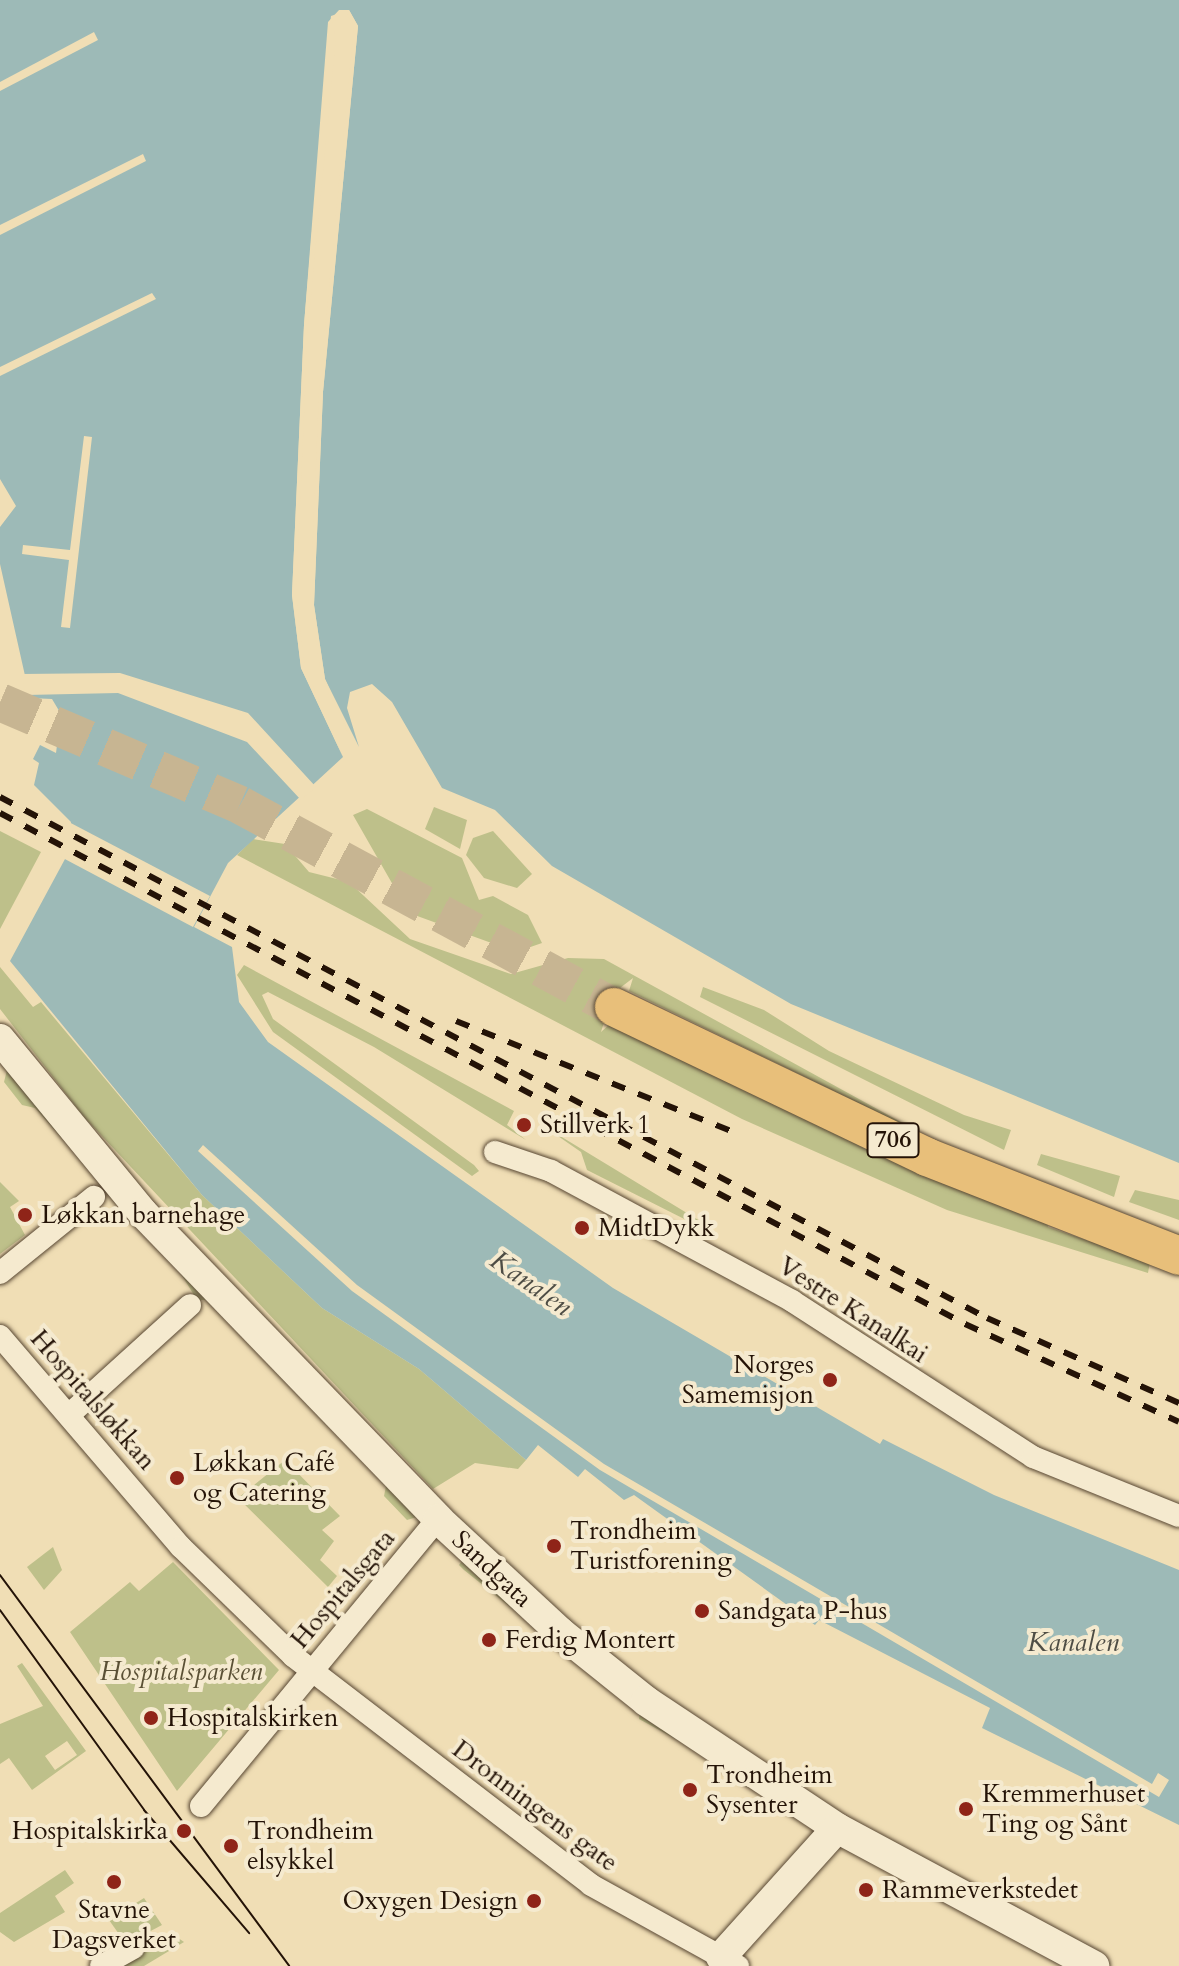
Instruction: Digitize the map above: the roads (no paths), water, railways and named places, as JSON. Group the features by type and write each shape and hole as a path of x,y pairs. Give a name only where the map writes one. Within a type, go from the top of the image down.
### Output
{"highway":[{"name":"706","path":"614,1007 927,1157 1179,1256"}],"main road":[{"name":"Sandgata","path":"0,1039 143,1213 438,1519 646,1701 837,1828 1094,1966"},
{"path":"730,1962 837,1828"}],"street":[{"name":"Vestre Kanalkai","path":"495,1152 551,1171 792,1301 1033,1457 1179,1516"},
{"path":"0,1273 94,1197"},
{"path":"70,1414 190,1305"},
{"name":"Hospitalsløkkan","path":"0,1336 181,1547 312,1670"},
{"name":"Hospitalsgata","path":"201,1806 438,1519"},
{"name":"Dronningens gate","path":"312,1670 591,1885 730,1962"},
{"path":"101,1966 133,1948"}],"water":[{"name":"Kanalen","path":"0,0 1179,0 1179,1163 791,1004 552,866 495,810 442,788 392,702 372,684 350,692 347,708 359,747 325,679 314,605 323,392 358,26 349,10 331,16 329,32 304,325 292,595 301,668 343,757 228,863 194,927 232,947 239,1002 268,1042 613,1288 880,1444 883,1439 994,1495 1179,1570 1179,1825 982,1728 990,1708 819,1620 815,1625 634,1495 624,1500 585,1469 578,1477 538,1445 526,1460 419,1369 322,1308 202,1195 10,961 65,859 71,822 34,785 39,763 33,759 40,745 56,753 61,714 52,699 30,698 0,564 0,527 16,506 0,479"}],"tunnel":[{"path":"0,702 240,805 614,1007"}],"tram line":[{"path":"0,1575 289,1966"},
{"path":"0,1610 144,1810 249,1933"}],"railway":[{"path":"0,797 987,1318 1179,1403"},
{"path":"0,813 965,1324 1179,1422"},
{"path":"456,1021 739,1134"}],"place":[{"name":"Stillverk 1","path":"524,1125"},
{"name":"Løkkan barnehage","path":"25,1215"},
{"name":"MidtDykk","path":"582,1228"},
{"name":"Norges Samemisjon","path":"830,1380"},
{"name":"Løkkan Café og Catering","path":"177,1478"},
{"name":"Trondheim Turistforening","path":"554,1546"},
{"name":"Sandgata P-hus","path":"702,1611"},
{"name":"Ferdig Montert","path":"489,1640"},
{"name":"Hospitalskirken","path":"151,1718"},
{"name":"Trondheim Sysenter","path":"690,1790"},
{"name":"Kremmerhuset Ting og Sånt","path":"966,1809"},
{"name":"Hospitalskirka","path":"184,1831"},
{"name":"Trondheim elsykkel","path":"231,1846"},
{"name":"Stavne Dagsverket","path":"114,1882"},
{"name":"Rammeverkstedet","path":"866,1890"},
{"name":"Oxygen Design","path":"534,1901"}],"park label":[{"name":"Hospitalsparken","path":"181,1672"}]}
